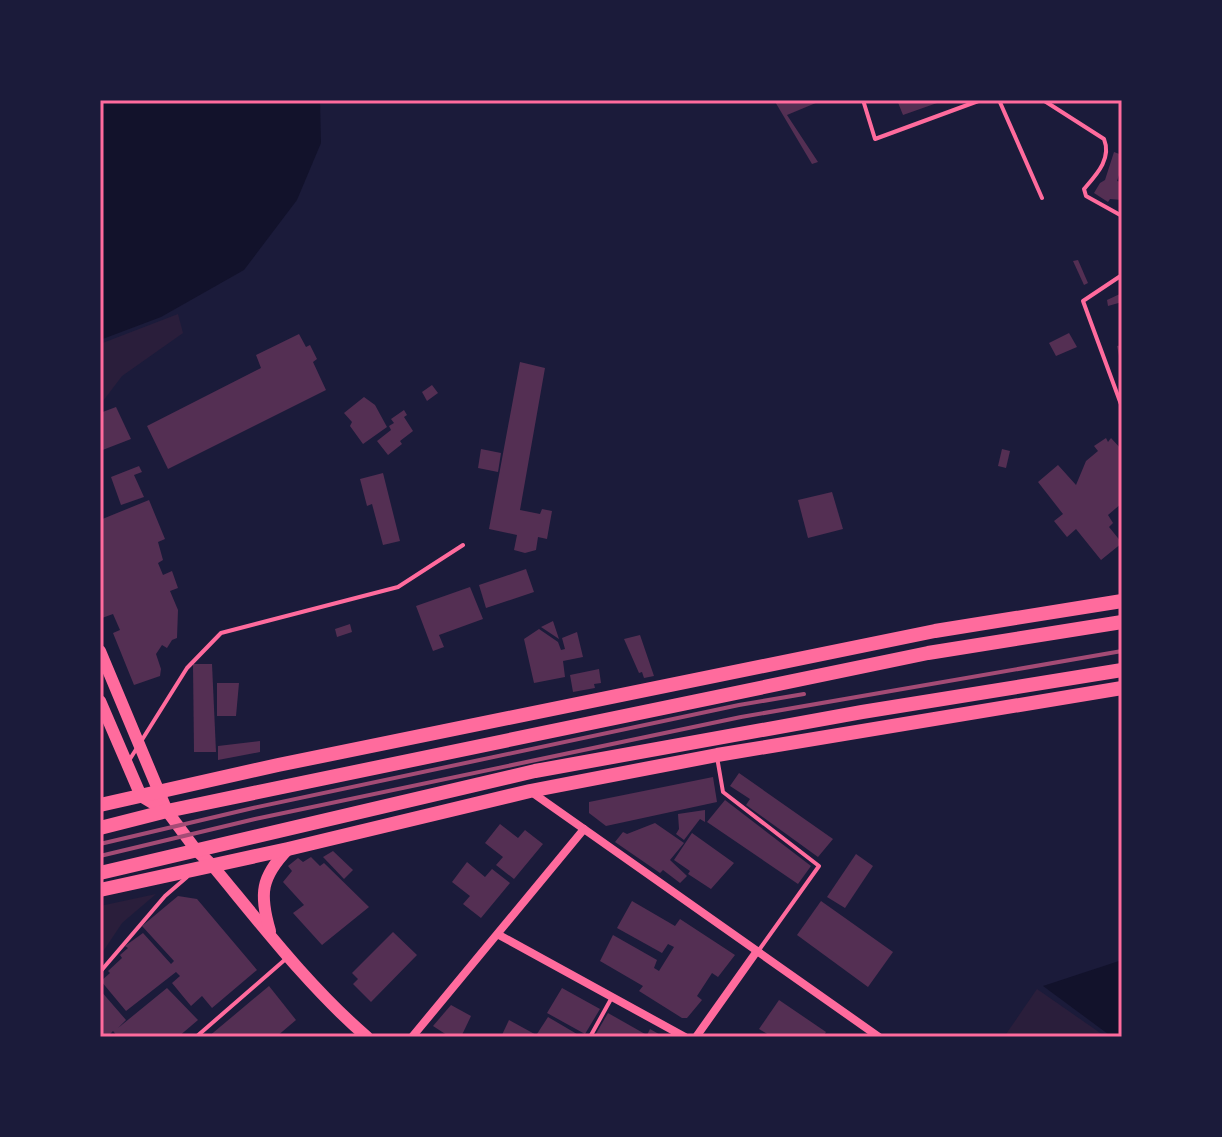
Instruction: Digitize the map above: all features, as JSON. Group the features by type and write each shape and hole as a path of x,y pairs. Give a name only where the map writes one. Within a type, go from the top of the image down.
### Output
{"main road":[{"path":"100,805 763,666 995,621 1122,601"},
{"path":"928,653 995,621"},
{"path":"100,828 167,811 928,653 1122,622"},
{"path":"100,651 167,811 205,866 339,1013 367,1037"},
{"path":"100,873 535,771 1122,670"},
{"path":"951,716 1036,683"},
{"path":"100,890 530,791 717,755 1122,688"},
{"path":"100,701 141,796 167,811"},
{"path":"273,938 264,910 263,893 272,865 288,849"}],"street":[{"path":"530,791 879,1037"},
{"path":"412,1037 584,829"},
{"path":"499,935 685,1037"},
{"path":"696,1037 757,951"}],"lane":[{"path":"863,100 875,139 981,100"},
{"path":"999,100 1042,198"},
{"path":"1043,100 1104,139 1107,147 1100,173 1084,189 1086,196 1122,216"},
{"path":"1122,275 1083,301 1122,407"},
{"path":"126,765 187,668 221,633 398,587 463,545"},
{"path":"717,755 723,792 819,866 757,951"},
{"path":"100,972 165,896 205,866"},
{"path":"196,1037 289,956"},
{"path":"590,1037 613,997"}],"shaded area":[{"path":"100,100 320,100 321,143 297,200 244,270 161,317 100,340"},
{"path":"178,314 183,333 122,376 100,405 100,344"},
{"path":"156,894 122,923 100,956 100,906"},
{"path":"1122,960 1122,1037 1112,1037 1043,986"},
{"path":"1037,989 1106,1037 1004,1037"}],"building":[{"path":"774,100 823,100 787,115 818,162 812,164"},
{"path":"897,100 936,100 937,103 903,115"},
{"path":"1114,152 1122,155 1117,181 1122,182 1122,200 1110,199 1108,202 1094,193 1105,180"},
{"path":"1078,260 1088,283 1084,285 1073,261"},
{"path":"1122,293 1122,302 1108,306 1107,300"},
{"path":"1069,333 1077,347 1056,356 1049,343"},
{"path":"299,334 306,347 310,345 317,359 313,362 326,390 168,469 147,426 261,368 256,355"},
{"path":"1122,345 1122,366 1121,366 1117,346"},
{"path":"520,362 545,368 520,510 540,514 542,509 552,511 547,539 538,537 536,550 525,553 514,550 517,535 489,529"},
{"path":"432,385 438,393 427,401 422,392"},
{"path":"364,397 375,405 387,427 363,444 344,413"},
{"path":"116,407 131,439 100,451 100,413"},
{"path":"404,410 407,415 404,417 413,431 388,455 377,441 391,430 389,426 394,423 391,419"},
{"path":"1106,438 1108,442 1111,438 1122,450 1122,503 1108,515 1113,523 1109,527 1122,543 1101,560 1076,529 1067,537 1054,521 1063,514 1038,482 1058,465 1076,485 1086,461 1098,451 1094,446"},
{"path":"481,449 501,453 498,472 478,468"},
{"path":"1002,449 1010,451 1006,468 998,466"},
{"path":"139,466 142,472 134,475 144,497 121,505 111,477"},
{"path":"383,473 400,541 383,545 372,504 367,506 360,479"},
{"path":"832,492 843,529 808,538 798,500"},
{"path":"149,500 165,539 158,542 163,560 158,563 163,575 172,571 178,588 170,591 178,610 177,638 167,648 162,645 156,654 160,676 134,685 113,633 120,630 113,614 102,618 100,614 100,520"},
{"path":"526,569 534,592 486,608 479,585"},
{"path":"470,587 483,619 439,635 444,647 433,651 416,606"},
{"path":"553,621 559,639 541,627"},
{"path":"350,624 352,632 337,637 335,629"},
{"path":"539,629 558,642 561,650 565,649 562,638 577,632 583,657 563,661 565,677 534,683 524,639"},
{"path":"640,635 654,676 644,678 642,672 639,673 624,639"},
{"path":"193,664 212,664 216,752 194,752"},
{"path":"599,669 601,683 594,684 595,688 573,692 570,675"},
{"path":"217,683 239,683 236,716 217,716"},
{"path":"260,741 260,752 218,760 218,746"},
{"path":"739,773 833,839 818,857 746,805 750,799 730,786"},
{"path":"713,777 717,802 606,826 589,813 589,802"},
{"path":"725,800 811,866 798,884 707,822"},
{"path":"705,810 705,822 700,819 684,840 676,834 679,829 678,814"},
{"path":"655,823 684,843 670,860 687,876 680,883 615,842 623,832 627,834"},
{"path":"500,824 518,838 525,830 543,844 514,879 496,865 503,857 485,843"},
{"path":"692,833 734,863 711,889 674,860"},
{"path":"333,851 353,870 344,879 323,857"},
{"path":"856,854 873,866 845,908 827,897"},
{"path":"311,857 320,866 324,863 369,907 322,945 293,913 304,905 283,882 292,871 288,866 298,858 303,862"},
{"path":"467,862 485,877 492,869 510,883 481,918 463,904 470,896 452,882"},
{"path":"178,896 197,899 257,970 212,1008 202,996 191,1006 172,983 180,976 176,972 126,1011 101,981 122,958 120,955 128,948 125,946 143,933 171,964 174,961 142,926"},
{"path":"632,901 675,926 680,919 735,955 718,977 712,973 697,996 702,1000 687,1018 682,1018 639,991 643,986 600,961 613,935 657,960 654,968 659,971 674,947 668,944 662,953 617,928"},
{"path":"821,901 893,952 868,987 797,935"},
{"path":"393,932 417,955 371,1002 353,984 358,979 352,973"},
{"path":"269,986 296,1020 276,1037 208,1037"},
{"path":"167,988 198,1020 178,1037 118,1037 113,1031 107,1037 100,1037 100,990 126,1020 118,1028"},
{"path":"562,988 600,1009 585,1034 547,1013"},
{"path":"779,1000 826,1032 823,1037 772,1037 759,1029"},
{"path":"451,1005 471,1016 461,1037 450,1037 433,1026"},
{"path":"608,1013 645,1034 644,1037 594,1037"},
{"path":"548,1017 582,1037 543,1037 537,1034"},
{"path":"509,1020 540,1037 501,1037"},
{"path":"650,1029 664,1037 646,1037"}],"railway":[{"path":"100,856 255,819 741,717 1122,651"},
{"path":"100,844 253,808 804,694"}]}
